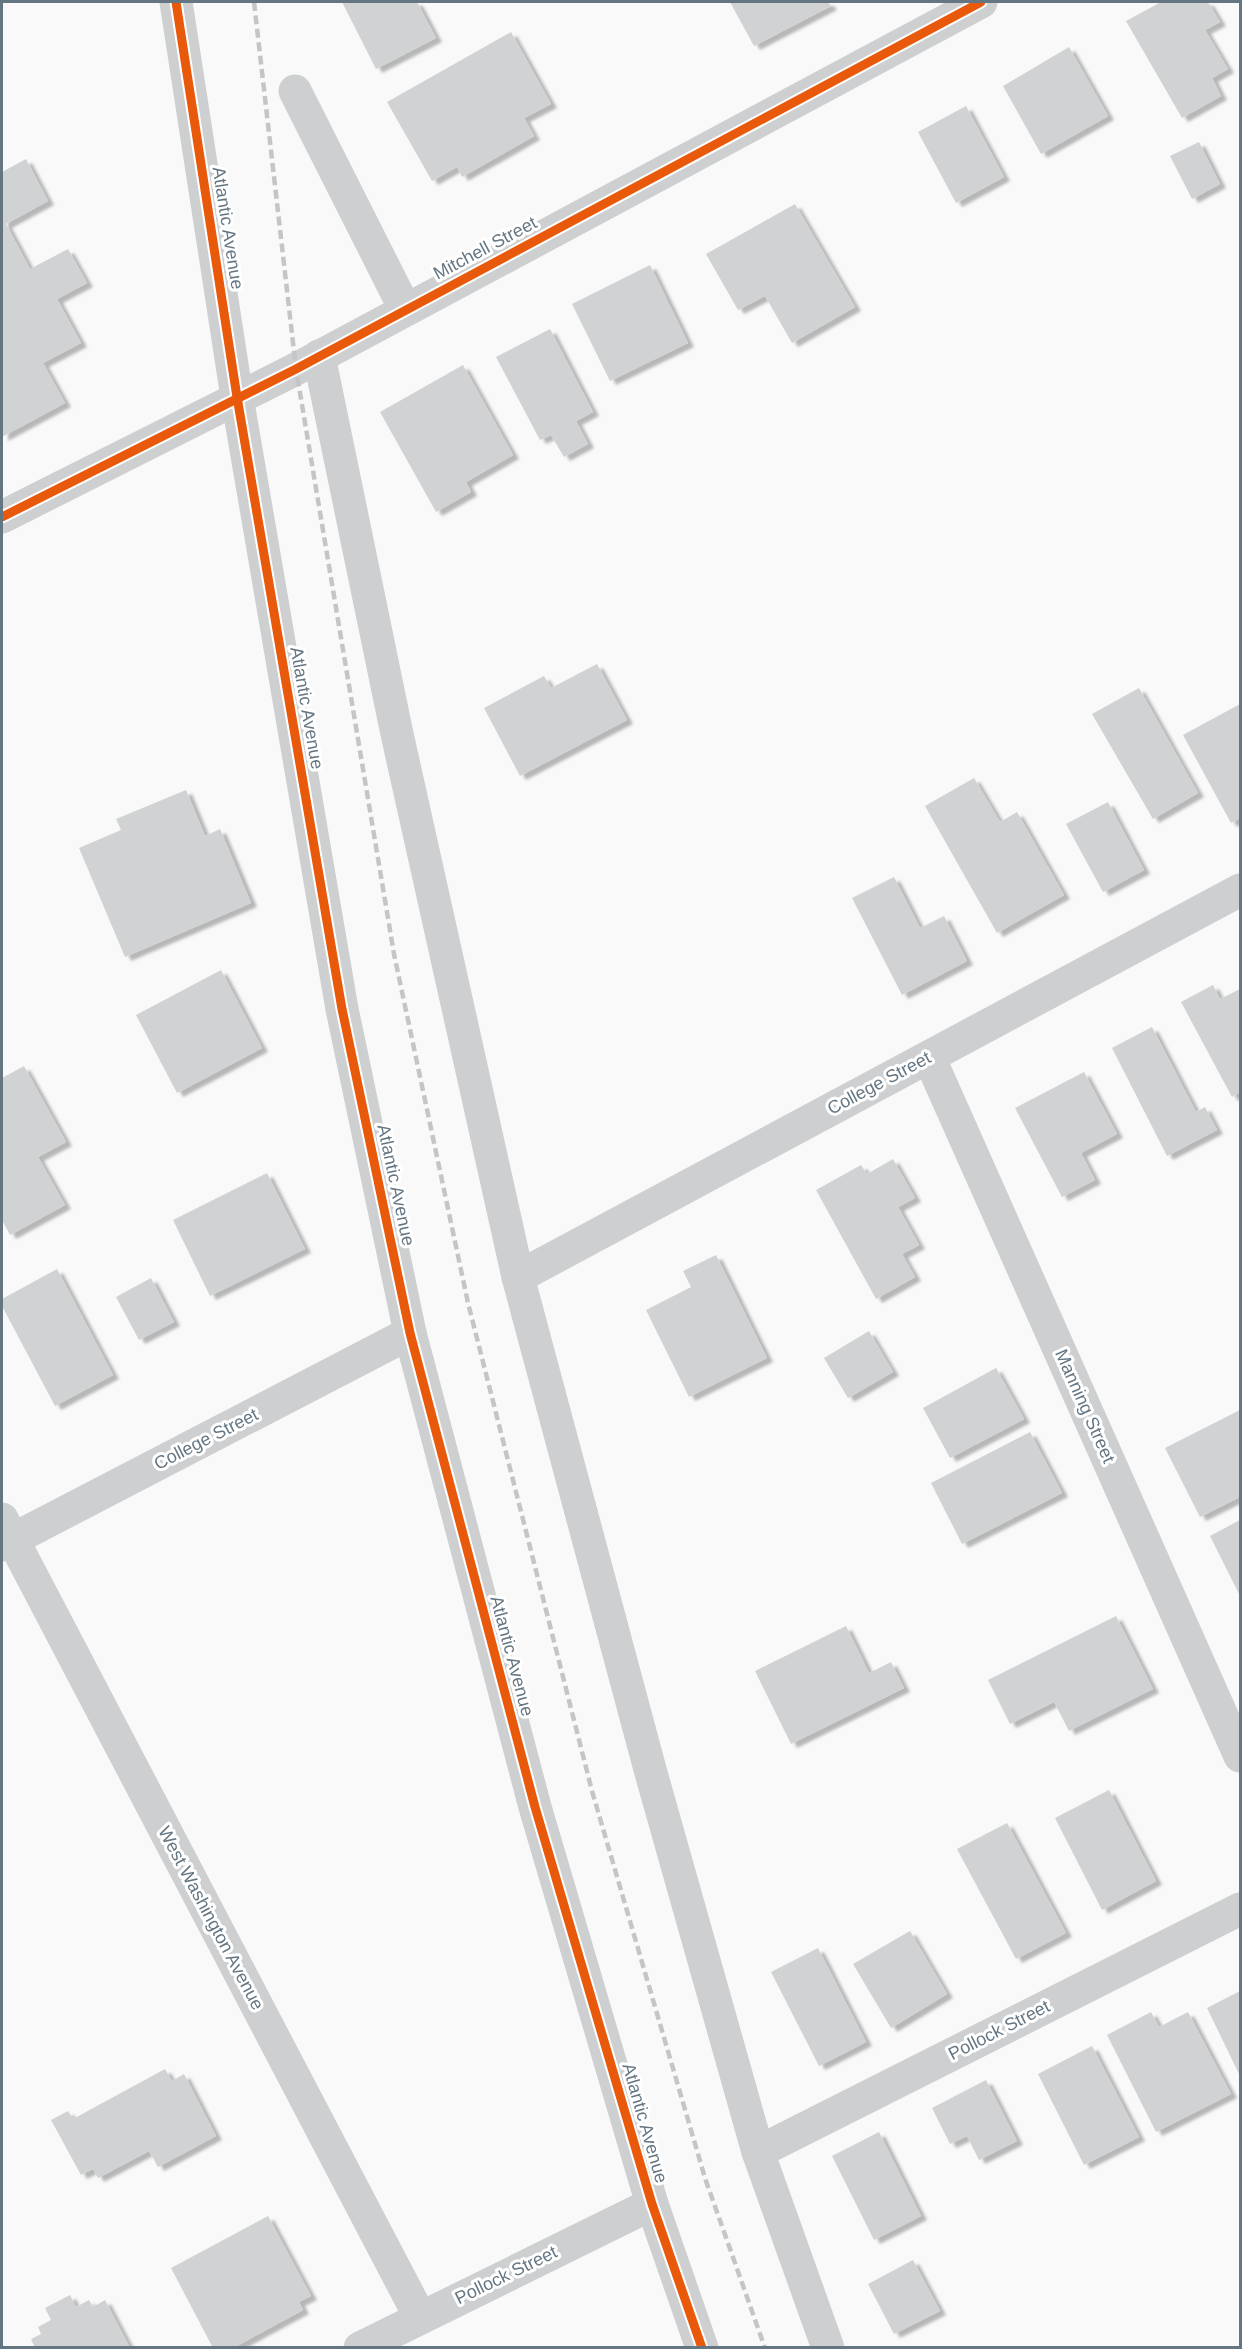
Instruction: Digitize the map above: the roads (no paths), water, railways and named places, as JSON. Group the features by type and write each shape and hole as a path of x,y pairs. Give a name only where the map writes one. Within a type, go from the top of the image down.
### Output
{"street":[{"name":"Atlantic Avenue","path":"176,2 237,397 342,1009 410,1333 535,1807 652,2204 702,2348"},
{"name":"Mitchell Street","path":"2,517 319,356 981,2"},
{"path":"295,91 405,309"},
{"path":"319,356 397,734 518,1277 651,1773 758,2152 828,2348"},
{"name":"College Street","path":"518,1277 1240,890"},
{"name":"Manning Street","path":"929,1057 1240,1756"},
{"name":"College Street","path":"5,1535 410,1333"},
{"name":"West Washington Avenue","path":"5,1535 420,2317"},
{"name":"Pollock Street","path":"758,2152 1240,1909"},
{"name":"Pollock Street","path":"360,2348 652,2204"}],"railway":[{"path":"254,2 296,369 394,954 468,1303 592,1791 705,2178 765,2348"}]}
